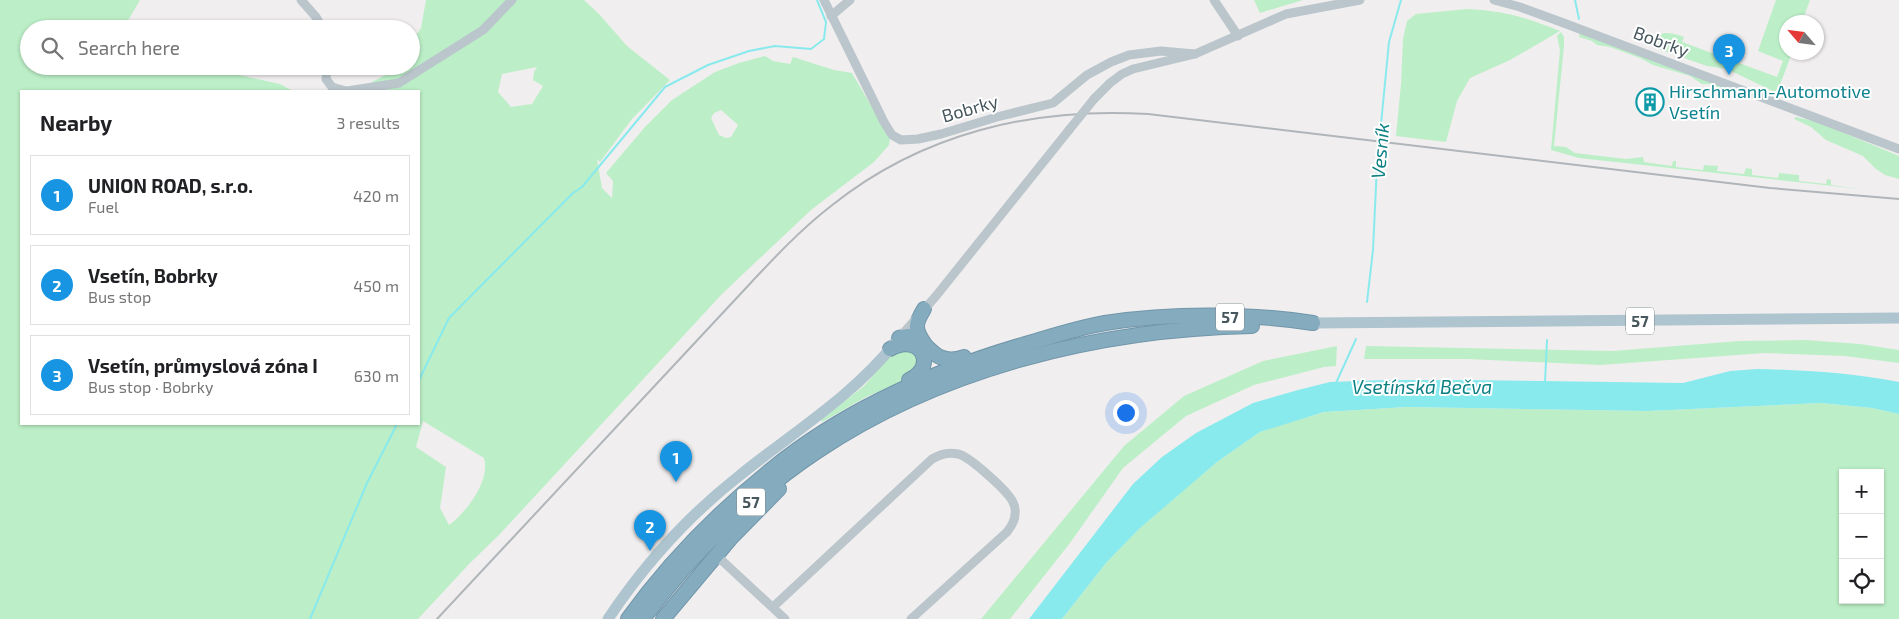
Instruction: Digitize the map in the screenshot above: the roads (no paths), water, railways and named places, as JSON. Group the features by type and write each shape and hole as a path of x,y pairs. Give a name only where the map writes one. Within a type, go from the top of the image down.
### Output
{"highway":[{"path":"924,309 917,322 916,330 926,346"},
{"name":"57","path":"628,619 667,568 727,507 780,462 847,419 922,381 1017,346 1072,331 1122,321 1186,317 1275,318 1313,323"},
{"name":"57","path":"643,619 664,591 702,548 759,495 816,452 882,413 957,381 1012,362 1074,345 1188,329 1313,323"},
{"path":"903,339 916,338 940,358 952,360 1018,340 1072,331"},
{"path":"847,419 878,395 920,374 924,364 923,355 918,348 903,339"},
{"path":"663,619 716,555 795,474 882,413"}],"main road":[{"name":"57","path":"1313,323 1899,318"},
{"path":"608,619 648,565 702,507 740,475 864,379 903,339"}],"street":[{"path":"301,0 318,20"},
{"path":"420,70 483,30 512,0"},
{"name":"Bobrky","path":"824,0 884,122 892,135 901,140 918,139 941,134 1053,103 1087,75 1129,55 1161,51 1195,54"},
{"path":"831,16 850,0"},
{"path":"1214,0 1238,36"},
{"name":"Bobrky","path":"903,339 924,309 1094,99 1122,74 1145,66 1195,54 1286,14 1360,0"},
{"name":"Bobrky","path":"1494,0 1553,19 1899,149"},
{"path":"326,75 326,79 332,87 342,90"},
{"path":"353,90 399,83 412,75"},
{"path":"773,607 932,459 949,453 960,454 968,458 1008,496 1014,504 1013,524 1007,532 910,619"},
{"path":"716,555 785,619"}],"water":[{"name":"Vsetínská Bečva","path":"1757,369 1828,372 1899,382 1899,414 1872,408 1821,403 1647,411 1407,407 1324,412 1260,432 1217,462 1139,529 1106,563 1062,619 1029,619 1133,484 1162,457 1196,433 1253,403 1330,382 1466,380 1683,383 1730,371"}],"waterway":[{"path":"420,378 449,318 573,193 582,187 665,87 708,65 749,51 775,46 811,49 824,39 826,22 817,0"},
{"name":"Vesník","path":"1367,302 1373,250 1377,165 1389,42 1401,0"},
{"path":"1575,0 1579,19"},
{"name":"Vesník","path":"1336,383 1356,339"},
{"path":"1545,382 1547,340"},
{"path":"310,619 367,483 396,425"}],"railway":[{"path":"437,619 766,266 808,225 866,181 903,160 941,143 980,130 1021,121 1063,115 1105,113 1148,114 1770,188 1899,199"}],"place":[{"name":"Vsetín, průmyslová zóna I","path":"1729,75"},
{"name":"Hirschmann-Automotive Vsetín","path":"1650,102"},
{"name":"UNION ROAD, s.r.o.","path":"676,482"},
{"name":"Vsetín, Bobrky","path":"650,551"}]}
